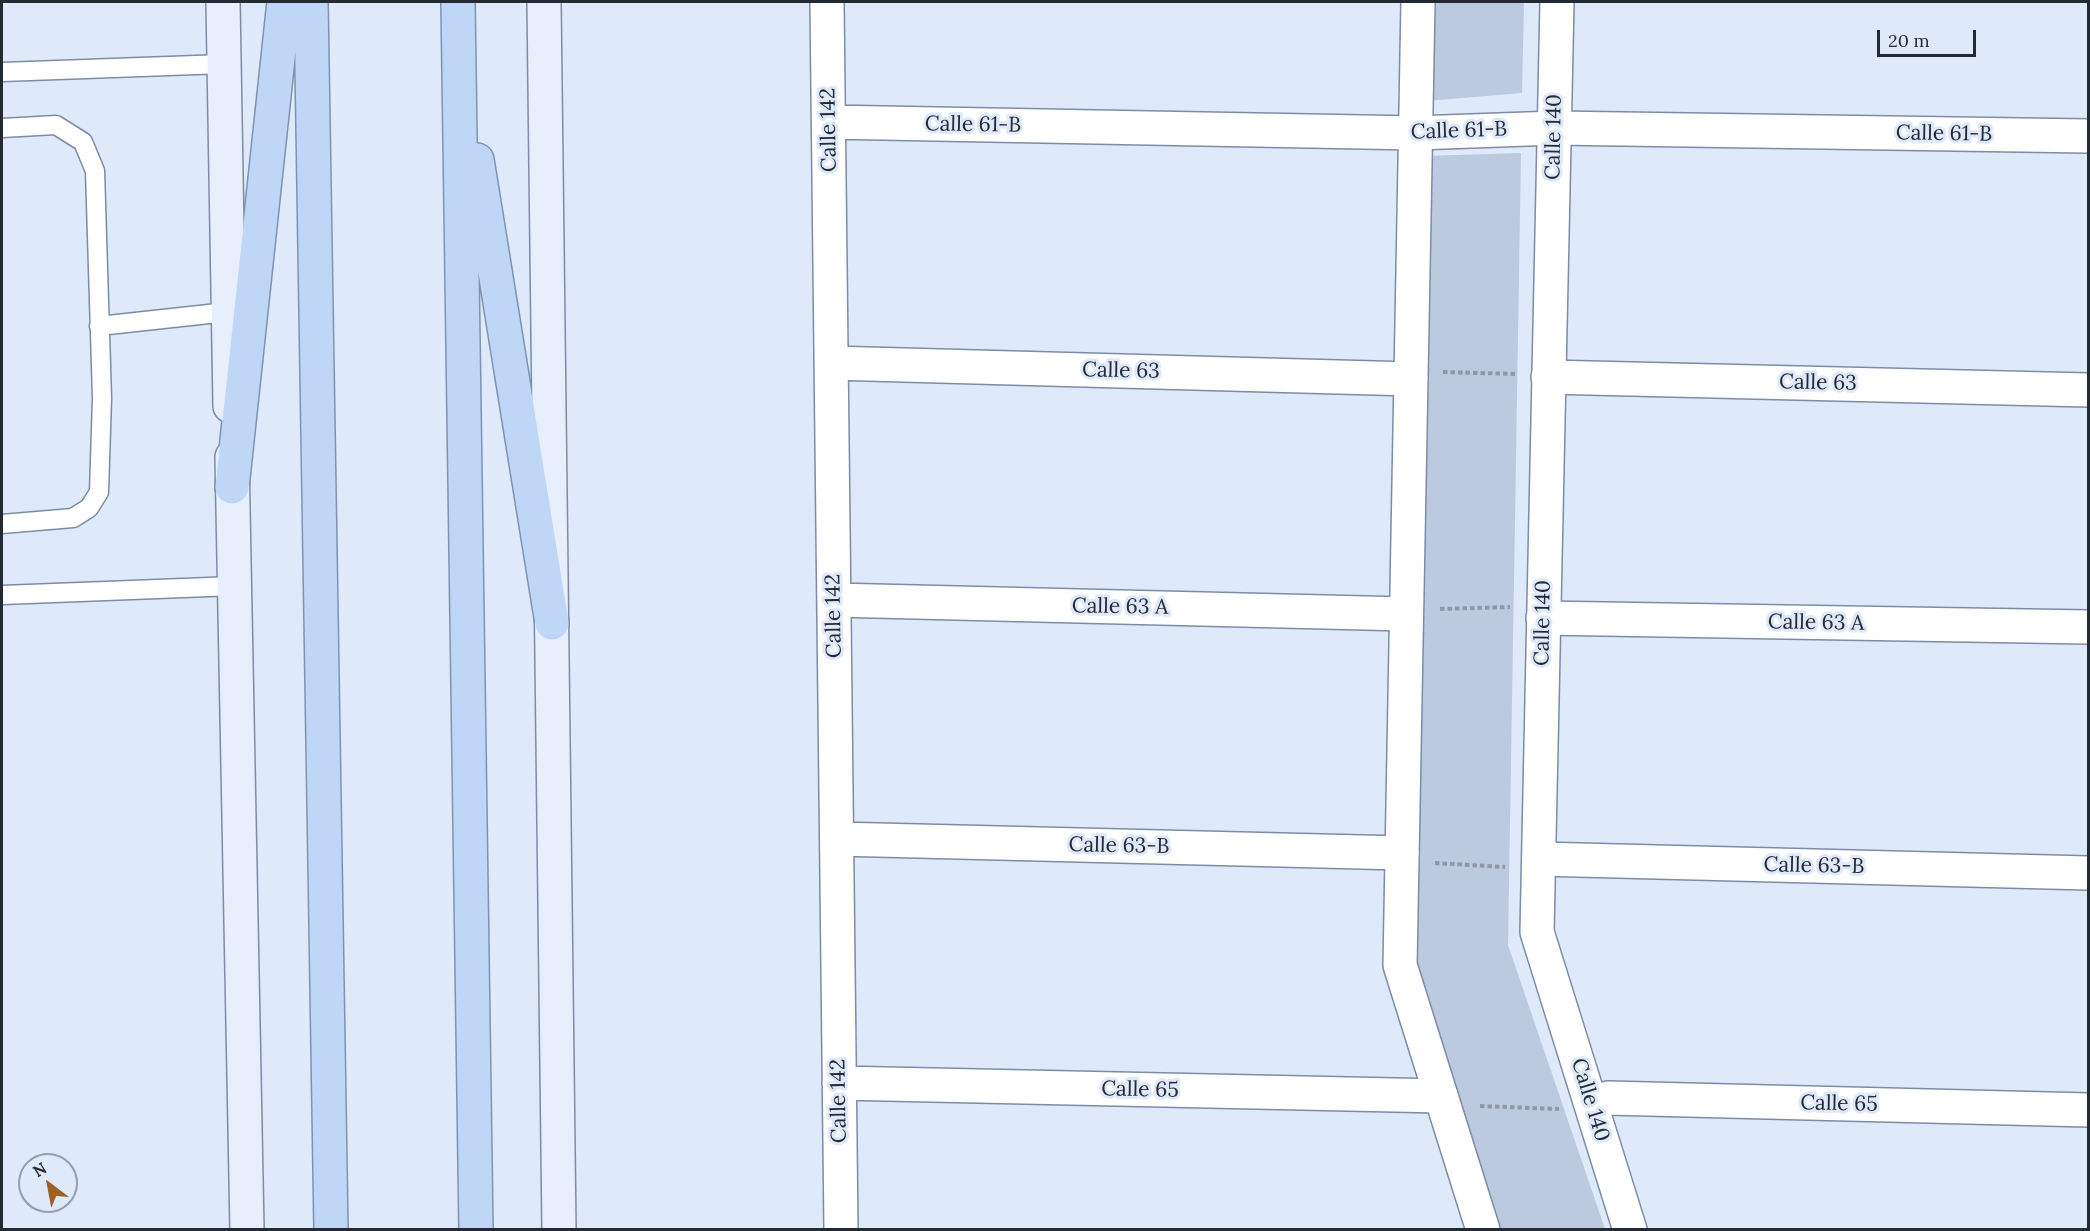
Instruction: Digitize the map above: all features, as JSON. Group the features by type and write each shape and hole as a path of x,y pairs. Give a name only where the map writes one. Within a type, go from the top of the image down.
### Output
{"highway":[{"path":"232,487 284,2"},
{"path":"311,2 331,1230"},
{"path":"458,2 476,1230"},
{"path":"459,48 552,623"}],"main road":[{"path":"223,2 227,312 235,586 247,1230"},
{"path":"544,2 560,1230"}],"street":[{"name":"Calle 142","path":"827,2 841,1230"},
{"path":"1418,2 1411,379 1421,611 1417,858 1400,965 1483,1230"},
{"name":"Calle 140","path":"1557,2 1555,128 1537,376 1544,618 1527,863 1537,932 1580,1106 1630,1230"},
{"name":"Calle 61-B","path":"829,122 1416,133 1555,128 2088,136"},
{"name":"Calle 63","path":"831,363 1411,379"},
{"name":"Calle 63","path":"1537,376 2088,390"},
{"name":"Calle 63 A","path":"834,600 1421,611"},
{"name":"Calle 63 A","path":"1544,618 2088,627"},
{"name":"Calle 63-B","path":"837,839 1417,858"},
{"name":"Calle 63-B","path":"1527,863 2088,873"},
{"name":"Calle 65","path":"839,1083 1441,1096"},
{"name":"Calle 65","path":"1580,1106 1608,1098 2088,1110"}],"lane":[{"path":"2,72 224,64"},
{"path":"2,128 56,125 84,142 94,171 102,398 99,492 89,508 73,518 2,524"},
{"path":"99,326 227,312"},
{"path":"2,595 235,586"}],"path":[{"path":"1443,372 1537,376"},
{"path":"1421,611 1512,607"},
{"path":"1417,858 1527,863"},
{"path":"1474,1106 1580,1106"}],"shaded area":[{"path":"1428,2 1524,2 1522,93 1426,101"},
{"path":"1521,153 1508,945 1605,1229 1498,1229 1412,962 1424,156"}]}
